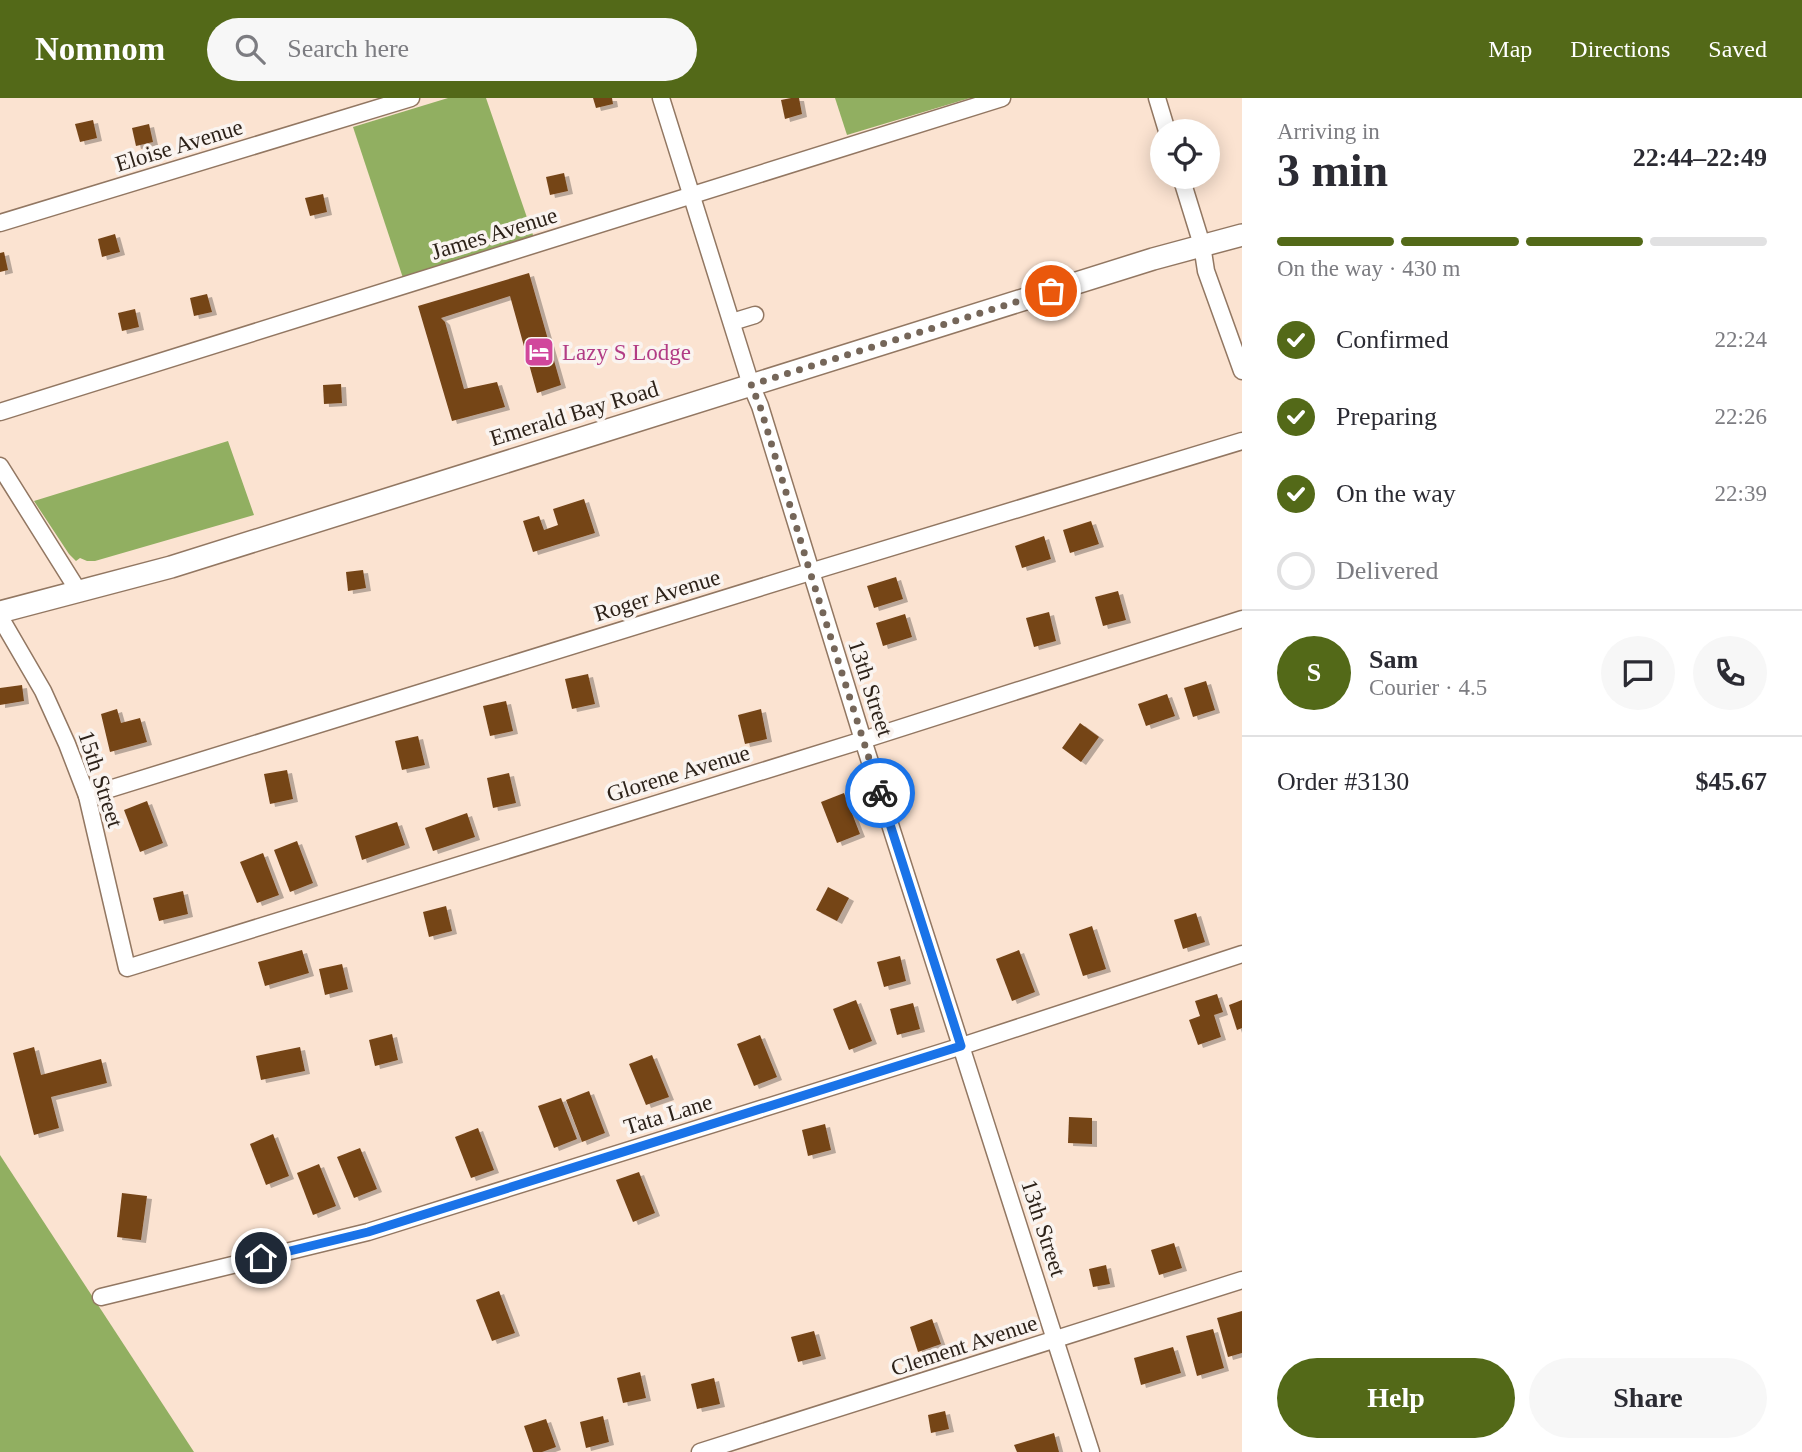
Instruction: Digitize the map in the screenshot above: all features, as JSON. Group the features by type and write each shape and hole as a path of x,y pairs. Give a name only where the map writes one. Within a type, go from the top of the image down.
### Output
{"main road":[{"name":"Emerald Bay Road","path":"0,614 183,564 751,385 1202,245 1242,235"}],"street":[{"name":"Eloise Avenue","path":"0,223 411,98"},
{"name":"13th Street","path":"661,98 1091,1452"},
{"name":"James Avenue","path":"0,412 1002,98"},
{"path":"1157,98 1163,119"},
{"path":"1185,189 1202,245 1206,271 1242,371"},
{"path":"732,322 755,315"},
{"name":"Roger Avenue","path":"87,796 1242,441"},
{"path":"0,466 79,592"},
{"name":"15th Street","path":"0,614 43,691 87,796 127,968"},
{"name":"Glorene Avenue","path":"127,968 863,740 1242,619"},
{"name":"Tata Lane","path":"101,1297 368,1232 961,1046 1242,954"},
{"name":"Clement Avenue","path":"700,1452 1242,1280"}],"green space":[{"path":"448,98 486,98 534,238 403,278 353,127"},
{"path":"835,98 970,98 847,135"},
{"path":"228,441 254,515 95,561 80,558 76,561 34,501"},
{"path":"0,1155 194,1452 0,1452"}],"building":[{"path":"593,98 612,98 613,104 596,108"},
{"path":"799,98 802,114 785,119 781,100"},
{"path":"93,120 97,138 80,142 75,124"},
{"path":"149,124 153,142 136,146 132,128"},
{"path":"564,173 568,191 550,195 546,177"},
{"path":"323,194 327,212 310,216 305,198"},
{"path":"115,234 120,252 102,257 98,239"},
{"path":"4,252 8,270 0,272 0,253"},
{"name":"Lazy S Lodge","path":"529,273 561,385 537,393 510,296 441,318 445,322 464,389 497,382 505,407 452,421 418,306"},
{"path":"207,294 212,312 194,316 190,298"},
{"path":"135,309 139,327 122,331 118,313"},
{"path":"341,384 342,403 324,404 323,385"},
{"path":"584,499 595,533 533,552 523,521 539,516 544,530 558,525 553,509"},
{"path":"1091,521 1099,544 1070,553 1063,530"},
{"path":"1044,536 1051,559 1022,568 1015,546"},
{"path":"363,570 366,588 348,591 346,572"},
{"path":"896,577 903,599 874,608 867,586"},
{"path":"1118,591 1126,620 1103,626 1095,597"},
{"path":"1049,612 1056,641 1034,647 1026,618"},
{"path":"905,614 912,637 883,646 876,623"},
{"path":"588,674 595,704 572,709 565,679"},
{"path":"1206,681 1215,710 1193,717 1184,688"},
{"path":"22,685 24,701 0,705 0,688"},
{"path":"1167,694 1175,716 1146,726 1138,704"},
{"path":"506,701 513,731 490,736 483,706"},
{"path":"117,709 121,723 140,718 147,742 110,752 101,714"},
{"path":"761,709 767,739 745,744 738,715"},
{"path":"1080,723 1099,737 1081,762 1062,748"},
{"path":"418,736 425,765 402,770 395,741"},
{"path":"287,770 293,799 270,804 264,774"},
{"path":"509,773 516,803 493,808 487,778"},
{"path":"844,793 860,834 837,843 821,802"},
{"path":"147,801 163,843 140,852 124,810"},
{"path":"467,813 475,837 433,851 425,828"},
{"path":"397,822 405,845 362,860 355,836"},
{"path":"297,841 313,883 290,892 274,850"},
{"path":"263,853 279,895 257,903 240,862"},
{"path":"828,887 849,898 837,921 816,910"},
{"path":"183,891 188,914 159,921 153,898"},
{"path":"446,906 452,931 429,937 423,912"},
{"path":"1196,913 1205,942 1183,949 1174,920"},
{"path":"1092,926 1106,969 1083,976 1069,934"},
{"path":"302,950 309,973 265,986 258,962"},
{"path":"1019,950 1035,992 1012,1001 996,959"},
{"path":"900,956 906,981 884,987 877,962"},
{"path":"342,964 348,989 325,995 319,969"},
{"path":"1217,994 1223,1012 1214,1015 1221,1037 1198,1045 1189,1020 1200,1016 1195,1001"},
{"path":"856,1000 872,1041 849,1050 833,1009"},
{"path":"1242,1000 1242,1028 1237,1030 1229,1005"},
{"path":"913,1003 920,1029 897,1035 890,1009"},
{"path":"392,1034 398,1060 375,1066 369,1040"},
{"path":"760,1035 777,1077 754,1086 737,1044"},
{"path":"34,1047 41,1075 101,1059 107,1083 51,1097 59,1128 34,1135 13,1053"},
{"path":"300,1047 305,1071 261,1080 256,1056"},
{"path":"652,1055 669,1097 646,1105 629,1064"},
{"path":"589,1091 605,1133 582,1142 566,1100"},
{"path":"561,1098 577,1139 554,1148 538,1106"},
{"path":"1069,1117 1092,1118 1092,1144 1068,1143"},
{"path":"825,1124 831,1150 808,1156 802,1130"},
{"path":"478,1128 494,1170 471,1178 455,1137"},
{"path":"273,1134 289,1176 266,1185 250,1144"},
{"path":"360,1148 377,1189 354,1198 337,1157"},
{"path":"319,1164 336,1206 313,1215 297,1173"},
{"path":"639,1172 655,1213 633,1222 616,1180"},
{"path":"122,1193 147,1196 141,1240 117,1237"},
{"path":"1174,1243 1182,1268 1159,1275 1151,1250"},
{"path":"1106,1265 1110,1284 1093,1287 1089,1269"},
{"path":"499,1291 515,1333 492,1341 476,1300"},
{"path":"1242,1311 1242,1353 1228,1357 1217,1318"},
{"path":"932,1319 941,1344 918,1352 910,1327"},
{"path":"1213,1329 1224,1368 1197,1376 1186,1336"},
{"path":"814,1331 821,1356 798,1362 791,1337"},
{"path":"1173,1347 1181,1373 1141,1385 1134,1358"},
{"path":"640,1372 646,1398 623,1403 617,1378"},
{"path":"714,1378 720,1404 697,1409 691,1384"},
{"path":"945,1411 949,1429 931,1433 928,1415"},
{"path":"603,1416 609,1442 586,1448 580,1422"},
{"path":"546,1419 556,1447 533,1452 524,1426"},
{"path":"1054,1433 1059,1452 1017,1452 1014,1445"}],"way so far":[{"path":"880,793 760,406 751,385 1051,291"}],"place":[{"name":"Lazy S Lodge","path":"539,352"}],"route":[{"path":"261,1258 368,1232 961,1046 880,793"}]}
